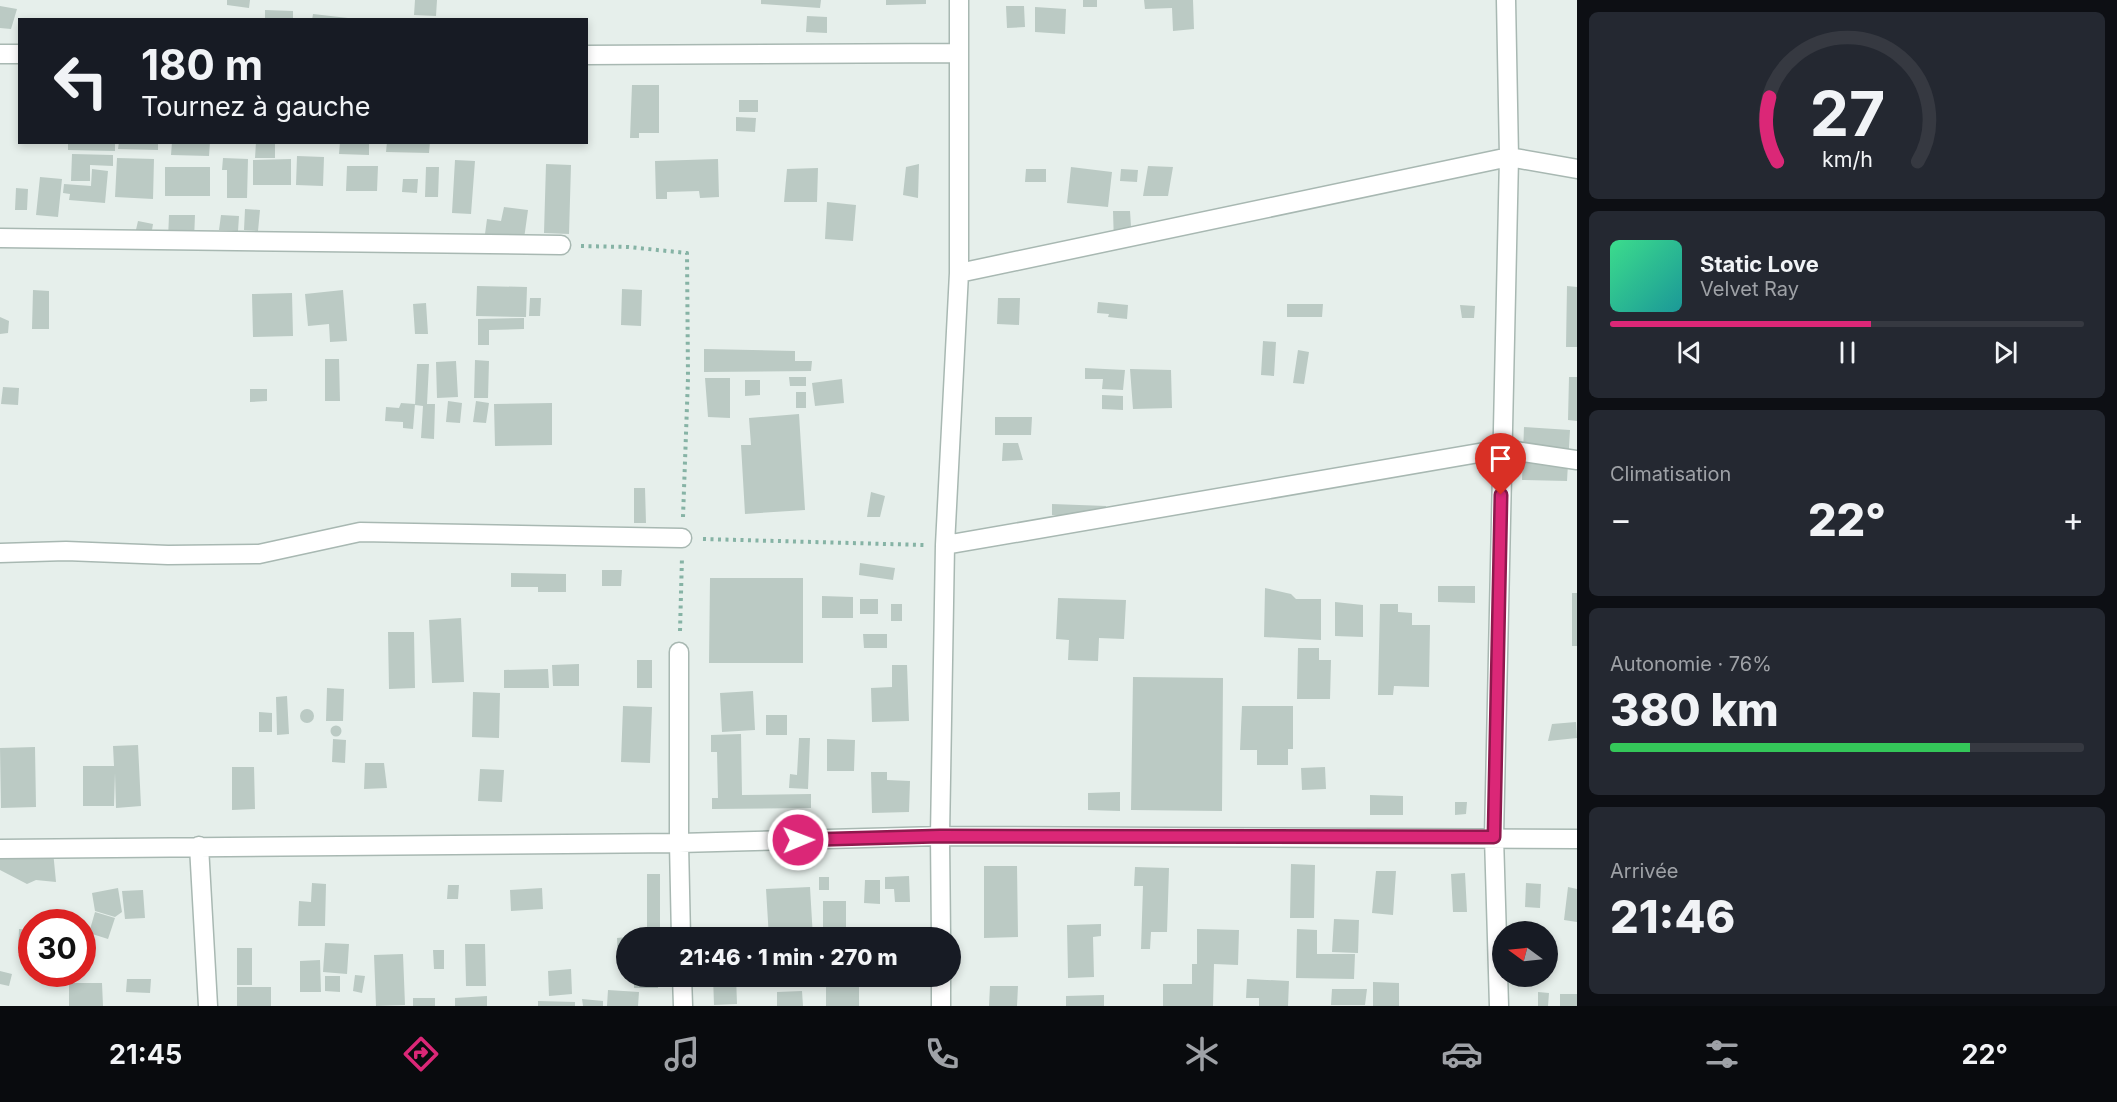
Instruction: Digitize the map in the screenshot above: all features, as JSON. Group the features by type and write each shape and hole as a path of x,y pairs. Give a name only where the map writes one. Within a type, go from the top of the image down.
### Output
{"street":[{"path":"941,927 940,836 945,545 959,273 959,0"},
{"path":"1499,1006 1494,837 1509,157 1506,0"},
{"path":"588,55 959,53"},
{"path":"0,54 18,54"},
{"path":"959,273 1509,157 1577,169"},
{"path":"0,238 561,245"},
{"path":"945,545 1502,449 1577,460"},
{"path":"0,553 66,551 168,555 259,554 360,532 682,538"},
{"path":"679,652 681,927"},
{"path":"0,849 679,843 940,836 1577,839"},
{"path":"199,846 208,1006"},
{"path":"682,987 683,1006"},
{"path":"941,987 941,1006"}],"path":[{"path":"561,245 628,247 687,253 688,378 679,652"},
{"path":"682,538 945,545"}],"building":[{"path":"227,0 250,0 249,8 227,5"},
{"path":"415,0 437,0 436,16 414,15"},
{"path":"761,0 821,0 820,8 761,4"},
{"path":"886,0 926,0 926,4 886,5"},
{"path":"1083,0 1097,0 1097,7 1083,7"},
{"path":"1144,0 1193,0 1194,29 1173,31 1172,8 1145,9"},
{"path":"0,6 17,9 11,29 0,28"},
{"path":"1006,6 1024,6 1025,27 1007,28"},
{"path":"1035,7 1066,9 1065,34 1035,32"},
{"path":"265,10 293,11 293,18 265,18"},
{"path":"313,14 348,18 312,18"},
{"path":"807,16 827,17 827,33 806,32"},
{"path":"632,85 659,85 659,133 639,133 639,138 630,138"},
{"path":"739,100 758,100 758,112 739,112"},
{"path":"736,117 756,118 755,132 736,131"},
{"path":"68,144 115,144 115,151 68,150"},
{"path":"119,144 158,144 158,150 118,149"},
{"path":"172,144 210,144 209,156 171,155"},
{"path":"256,144 275,144 275,158 255,158"},
{"path":"340,144 369,144 369,155 339,154"},
{"path":"387,144 430,144 429,153 386,152"},
{"path":"72,154 113,155 113,166 90,165 90,181 71,181"},
{"path":"297,156 324,157 323,186 296,185"},
{"path":"117,158 154,159 153,199 115,197"},
{"path":"223,158 248,159 247,198 227,198 227,170 222,170"},
{"path":"291,159 291,185 253,185 253,160"},
{"path":"718,159 719,197 700,198 699,191 667,192 667,199 656,199 655,161"},
{"path":"455,160 475,161 471,214 452,213"},
{"path":"546,164 571,165 569,234 544,233"},
{"path":"919,164 918,198 903,195 906,167"},
{"path":"347,166 378,166 377,191 346,191"},
{"path":"1148,166 1173,167 1168,196 1143,196"},
{"path":"165,167 210,167 210,196 165,196"},
{"path":"426,167 439,167 438,197 425,197"},
{"path":"1071,167 1112,172 1108,207 1067,203"},
{"path":"818,168 817,202 784,202 787,169"},
{"path":"92,169 108,171 105,203 69,200 70,194 63,193 64,184 91,186"},
{"path":"1026,169 1046,169 1046,182 1025,182"},
{"path":"1121,169 1138,170 1137,182 1120,181"},
{"path":"40,177 62,179 58,217 36,215"},
{"path":"403,179 418,179 417,193 402,192"},
{"path":"16,188 28,189 27,210 15,210"},
{"path":"827,202 856,205 853,241 825,239"},
{"path":"504,207 528,210 524,239 485,234 487,219 501,221"},
{"path":"245,209 260,210 258,231 244,230"},
{"path":"1113,211 1130,211 1132,242 1114,243"},
{"path":"169,215 195,215 194,240 168,239"},
{"path":"221,215 239,216 238,231 219,230"},
{"path":"138,221 153,224 151,236 135,234"},
{"path":"477,286 527,287 526,317 476,316"},
{"path":"1567,286 1577,287 1577,347 1566,347"},
{"path":"622,289 642,290 641,326 621,325"},
{"path":"33,290 49,291 49,329 32,329"},
{"path":"343,290 347,341 330,342 329,324 308,326 305,294"},
{"path":"292,293 293,336 253,337 252,294"},
{"path":"530,298 541,298 540,316 529,316"},
{"path":"998,298 1020,298 1019,325 997,324"},
{"path":"1098,302 1128,305 1127,319 1097,313"},
{"path":"426,303 428,334 415,334 413,304"},
{"path":"1287,304 1323,304 1322,317 1287,317"},
{"path":"1460,305 1475,306 1474,318 1462,318"},
{"path":"0,317 9,321 8,333 0,334"},
{"path":"524,318 524,329 489,330 489,345 478,345 478,319"},
{"path":"1263,341 1276,342 1274,376 1261,375"},
{"path":"704,349 795,351 795,361 812,361 811,371 704,372"},
{"path":"1298,350 1309,352 1304,384 1293,383"},
{"path":"325,359 339,359 340,401 325,401"},
{"path":"475,360 489,361 488,398 474,398"},
{"path":"456,361 458,397 437,398 436,362"},
{"path":"417,364 429,364 427,404 435,404 434,439 421,438 423,406 415,405"},
{"path":"1085,368 1125,370 1123,390 1102,389 1103,379 1085,379"},
{"path":"1130,369 1171,370 1172,408 1133,409"},
{"path":"789,377 806,377 806,386 790,386"},
{"path":"1569,377 1577,377 1577,421 1568,420"},
{"path":"705,378 730,378 730,418 708,417"},
{"path":"842,379 844,403 815,406 812,383"},
{"path":"745,380 760,380 760,395 745,396"},
{"path":"3,387 19,388 18,405 1,404"},
{"path":"250,389 267,389 267,401 250,402"},
{"path":"796,392 806,392 806,408 796,408"},
{"path":"1102,395 1123,396 1123,410 1102,409"},
{"path":"448,401 462,403 460,423 446,422"},
{"path":"476,401 489,403 486,423 473,422"},
{"path":"401,403 415,404 413,429 403,428 403,422 385,421 386,407 399,408"},
{"path":"552,403 552,445 495,446 494,404"},
{"path":"799,414 805,510 745,514 741,445 751,445 749,418"},
{"path":"995,417 1032,417 1031,435 995,435"},
{"path":"1524,427 1570,430 1567,481 1522,480"},
{"path":"1003,443 1018,443 1023,460 1002,461"},
{"path":"634,488 645,488 646,523 634,523"},
{"path":"871,492 885,496 880,517 867,517"},
{"path":"1052,504 1106,506 1105,517 1052,515"},
{"path":"860,563 895,568 893,580 859,575"},
{"path":"602,570 622,570 621,586 602,586"},
{"path":"511,573 566,574 566,592 538,592 538,587 511,587"},
{"path":"710,578 803,578 803,663 709,663"},
{"path":"1438,586 1475,586 1475,603 1438,602"},
{"path":"1265,588 1291,594 1296,599 1321,599 1321,640 1264,637"},
{"path":"1572,593 1577,593 1577,646 1572,646"},
{"path":"822,596 853,597 853,618 822,618"},
{"path":"1058,598 1126,600 1124,639 1099,638 1098,661 1068,660 1069,640 1056,639"},
{"path":"860,599 878,599 878,614 860,614"},
{"path":"1335,602 1363,605 1363,637 1335,636"},
{"path":"891,604 902,604 902,621 891,621"},
{"path":"1380,604 1398,604 1398,612 1412,613 1412,625 1430,625 1429,687 1394,686 1393,695 1378,695"},
{"path":"461,618 464,682 432,683 429,620"},
{"path":"388,632 414,632 415,688 389,689"},
{"path":"863,634 887,634 887,648 864,648"},
{"path":"1298,648 1319,648 1319,660 1331,660 1330,699 1297,699"},
{"path":"637,660 652,660 652,688 637,688"},
{"path":"579,664 579,686 553,686 552,665"},
{"path":"892,665 907,665 909,721 872,722 871,688 892,687"},
{"path":"548,669 549,688 504,688 504,670"},
{"path":"1133,677 1223,678 1222,811 1131,810"},
{"path":"327,688 344,689 343,721 326,721"},
{"path":"753,691 755,730 722,732 720,693"},
{"path":"473,692 500,693 499,738 472,737"},
{"path":"287,696 289,734 277,735 276,697"},
{"path":"623,706 652,707 650,763 621,762"},
{"path":"1242,706 1293,706 1293,749 1288,749 1288,765 1257,765 1257,750 1240,750"},
{"path":"307,709 312,711 314,716 312,721 307,723 302,721 300,716 302,711"},
{"path":"259,712 272,713 272,732 259,732"},
{"path":"766,715 787,715 787,735 766,735"},
{"path":"1576,722 1577,738 1548,741 1552,724"},
{"path":"336,725 342,731 336,737 330,731"},
{"path":"741,734 742,795 811,794 811,808 712,809 712,798 718,798 717,752 711,752 711,735"},
{"path":"799,738 810,738 808,789 789,788 790,774 797,775"},
{"path":"333,739 346,740 345,763 332,762"},
{"path":"827,739 855,740 854,771 827,771"},
{"path":"138,745 141,806 116,808 115,773 114,806 83,806 83,766 114,766 113,746"},
{"path":"35,747 36,807 1,808 0,748"},
{"path":"365,763 384,763 387,788 364,789"},
{"path":"232,767 254,767 255,809 232,810"},
{"path":"1325,767 1326,789 1302,790 1301,768"},
{"path":"480,769 504,770 502,802 478,801"},
{"path":"871,772 887,772 887,780 910,781 909,812 872,813"},
{"path":"1120,792 1120,811 1088,810 1088,793"},
{"path":"1370,795 1403,796 1403,815 1370,815"},
{"path":"1455,802 1467,802 1466,814 1455,815"},
{"path":"53,851 56,882 36,880 27,884 0,870 0,856"},
{"path":"1291,864 1315,865 1314,918 1290,918"},
{"path":"984,866 1017,866 1018,937 984,938"},
{"path":"1135,867 1169,868 1167,932 1151,932 1150,949 1141,949 1143,886 1134,886"},
{"path":"1376,871 1396,871 1393,915 1372,913"},
{"path":"1465,873 1467,912 1453,912 1451,874"},
{"path":"647,874 660,874 660,927 647,927"},
{"path":"909,876 910,902 895,902 894,889 885,889 885,877"},
{"path":"819,877 829,877 829,890 819,890"},
{"path":"865,880 880,880 880,904 864,903"},
{"path":"312,883 326,884 325,926 298,926 299,901 311,902"},
{"path":"1526,883 1541,884 1540,908 1525,907"},
{"path":"448,885 459,885 458,899 447,899"},
{"path":"810,887 812,927 768,927 766,889"},
{"path":"1568,887 1577,889 1577,922 1564,920"},
{"path":"118,888 122,912 115,917 96,911 92,893"},
{"path":"542,888 543,909 511,911 510,890"},
{"path":"143,890 145,918 125,919 122,891"},
{"path":"823,901 846,901 846,927 823,927"},
{"path":"96,912 115,918 108,939 96,935"},
{"path":"1334,919 1359,920 1358,953 1332,952"},
{"path":"1101,924 1101,936 1093,937 1094,977 1068,978 1067,925"},
{"path":"1197,929 1239,930 1238,965 1214,964 1213,1006 1163,1006 1163,984 1192,984 1192,964 1197,964"},
{"path":"1297,929 1317,930 1317,954 1355,954 1354,979 1296,978"},
{"path":"325,943 349,944 347,974 323,972"},
{"path":"465,944 485,944 486,986 466,986"},
{"path":"237,948 252,948 252,985 237,985"},
{"path":"433,950 444,950 444,969 434,969"},
{"path":"403,954 405,1005 376,1006 374,955"},
{"path":"320,960 321,992 300,992 300,961"},
{"path":"571,969 572,994 549,996 548,971"},
{"path":"0,971 12,974 9,986 0,984"},
{"path":"355,975 365,976 362,993 353,991"},
{"path":"325,976 340,976 340,992 325,991"},
{"path":"127,979 151,979 150,993 126,992"},
{"path":"1247,979 1289,981 1288,1006 1259,1006 1259,998 1246,998"},
{"path":"1373,982 1399,983 1399,1006 1373,1006"},
{"path":"96,983 102,983 103,1006 69,1006 69,987 96,987"},
{"path":"990,986 1018,986 1017,1006 989,1006"},
{"path":"237,987 271,987 271,1006 237,1006"},
{"path":"634,987 658,987 658,988"},
{"path":"713,987 736,987 737,1004 714,1005"},
{"path":"826,987 859,987 859,1006 826,1006"},
{"path":"1332,989 1367,989 1365,1005 1331,1005"},
{"path":"608,990 639,992 638,1006 607,1006"},
{"path":"802,991 803,1006 777,1006 777,992"},
{"path":"1538,992 1549,993 1548,1006 1538,1006"},
{"path":"1560,994 1577,994 1577,1006 1560,1006"},
{"path":"1104,995 1104,1006 1066,1006 1066,996"},
{"path":"487,996 487,1006 455,1006 455,998"},
{"path":"413,998 435,998 435,1006 413,1006"},
{"path":"582,999 603,1001 603,1006 583,1006"},
{"path":"538,1001 575,1002 575,1006 538,1006"}],"route":[{"path":"798,840 940,836 1494,837 1501,495"}]}
